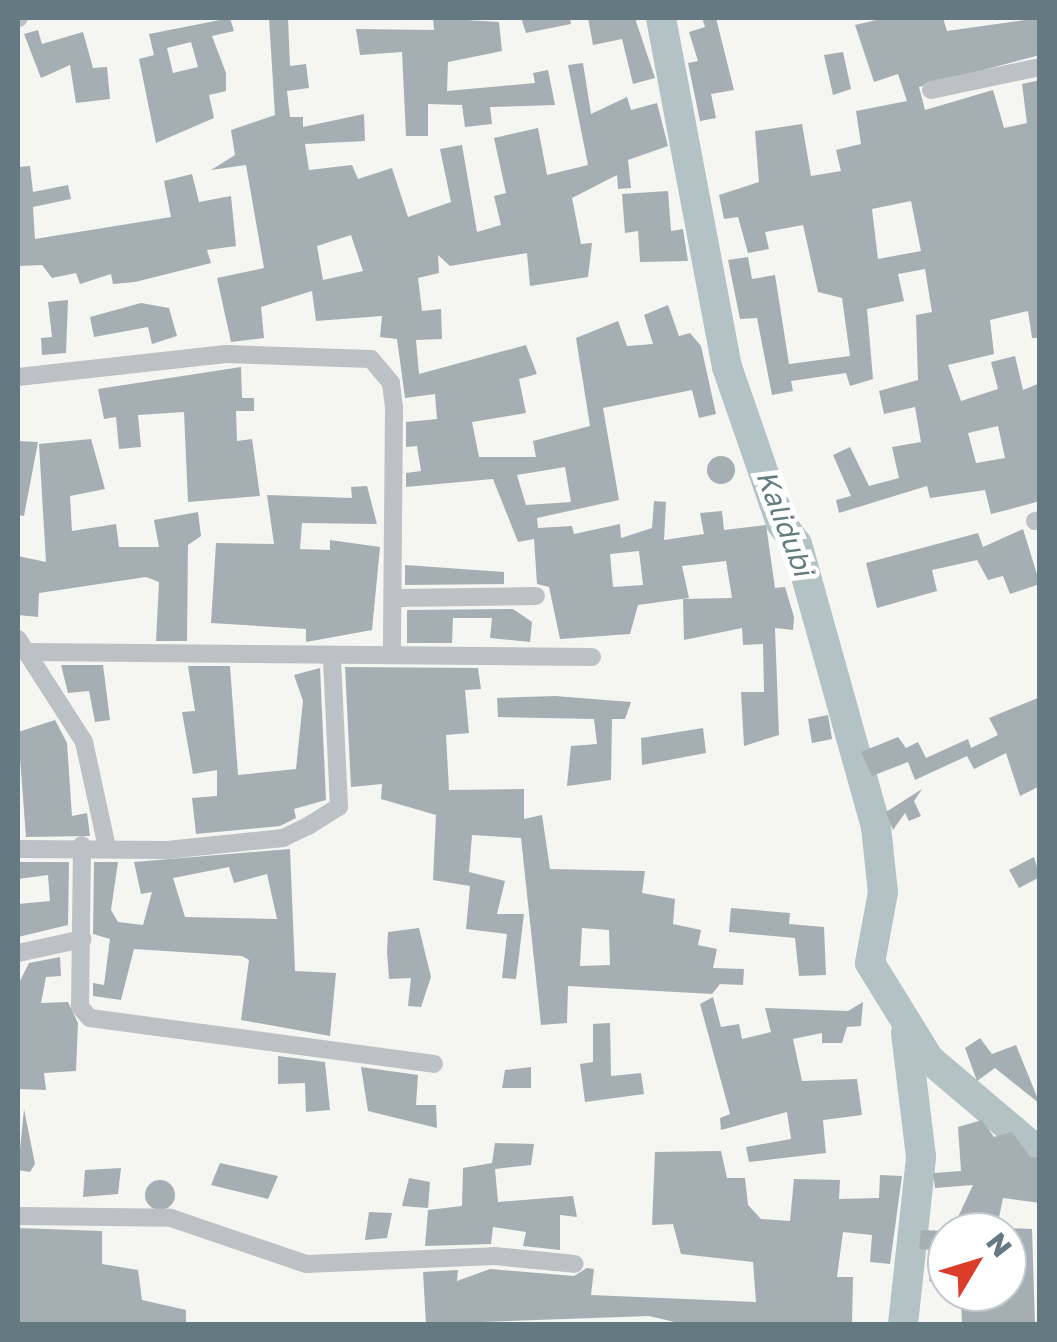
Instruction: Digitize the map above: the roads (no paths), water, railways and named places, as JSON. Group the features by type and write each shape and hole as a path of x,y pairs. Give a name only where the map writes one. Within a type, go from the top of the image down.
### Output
{"street":[{"path":"931,90 1040,67"},
{"path":"18,378 226,354 371,359 391,383 396,598 392,653"},
{"path":"396,598 536,596"},
{"path":"22,646 332,657 392,653 592,657"},
{"path":"22,646 84,742 106,843"},
{"path":"18,848 106,843 167,850 283,838 339,806 332,657"},
{"path":"82,845 80,1007 102,1022 434,1064"},
{"path":"18,953 82,939"},
{"path":"18,1216 171,1218 306,1264 494,1256 575,1264"}],"waterway":[{"name":"Kalidubi","path":"661,18 727,367 781,523 797,544 876,827 883,892 870,963 929,1059 1040,1153"},
{"name":"Kalidubi","path":"903,1324 921,1157 906,1033"}]}
